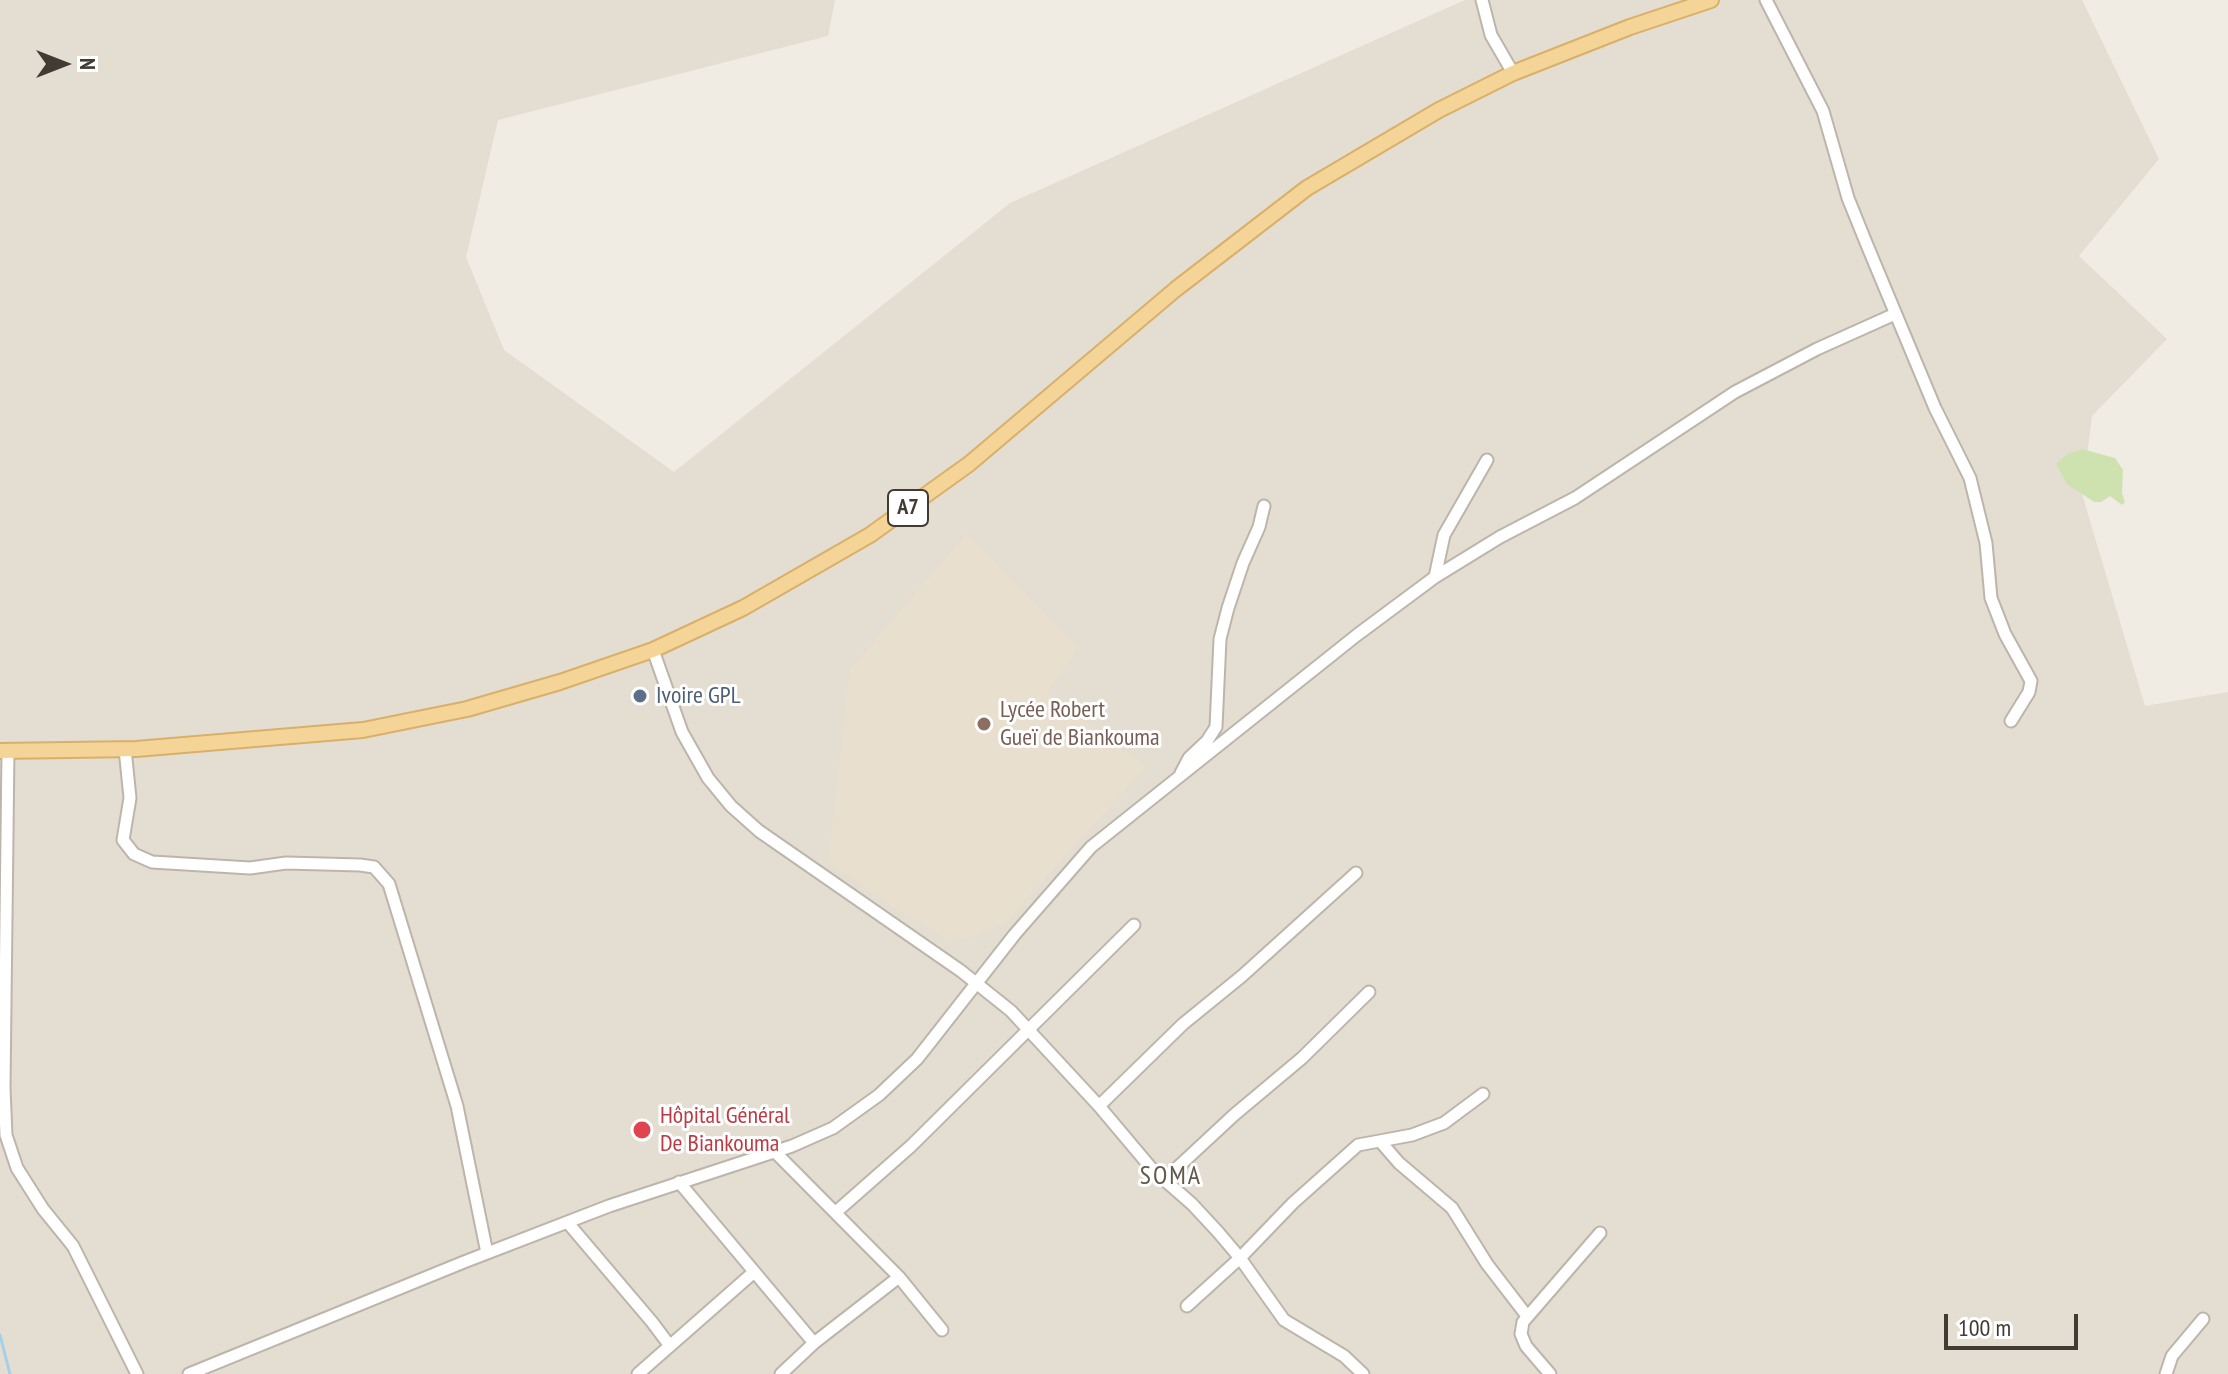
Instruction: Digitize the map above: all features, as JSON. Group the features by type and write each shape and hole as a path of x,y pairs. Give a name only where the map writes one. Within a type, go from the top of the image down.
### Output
{"main road":[{"name":"A7","path":"4,751 125,749 363,730 467,709 653,650 743,608 870,535 969,464 1176,289 1307,188 1439,110 1513,73 1630,27 1711,0"}],"street":[{"path":"1482,0 1491,35 1513,73"},
{"path":"1766,0 1823,111 1848,198 1935,408 1970,478 1986,543 1991,598 2005,634 2031,681 2029,692 2011,721"},
{"path":"189,1374 487,1253 679,1182 775,1152 833,1128 895,1081 917,1059 1015,934 1091,847 1357,635 1435,577 1500,537 1575,498 1735,392 1817,349 1895,314"},
{"path":"1435,577 1444,535 1487,460"},
{"path":"1179,777 1189,758 1207,741 1216,727 1220,639 1264,506"},
{"path":"653,650 682,732 708,778 731,806 759,831 977,984 1028,1028 1164,1180 1192,1204 1240,1258 1284,1320 1344,1356 1363,1374"},
{"path":"125,749 130,798 123,840 134,854 152,862 250,868 286,863 360,865 374,867 389,884 457,1106 487,1253"},
{"path":"4,751 6,1135 17,1168 43,1209 73,1246 137,1374"},
{"path":"1099,1106 1183,1024 1242,976 1356,873"},
{"path":"836,1212 911,1146 1134,925"},
{"path":"1164,1180 1302,1058 1369,992"},
{"path":"1187,1306 1358,1145 1412,1135 1444,1123 1483,1094"},
{"path":"1380,1141 1399,1163 1452,1208 1487,1264 1527,1316"},
{"path":"775,1152 899,1277 942,1330"},
{"path":"679,1182 814,1343"},
{"path":"568,1223 670,1346"},
{"path":"1550,1374 1522,1338 1522,1327 1527,1316 1600,1233"},
{"path":"638,1374 754,1272"},
{"path":"781,1374 814,1343 899,1277"},
{"path":"2166,1374 2172,1356 2203,1319"}],"shaded area":[{"path":"0,0 835,0 828,36 498,120 466,257 504,350 674,472 1010,203 1465,0 2082,0 2159,159 2079,256 2167,339 2092,416 2082,494 2145,706 2228,692 2228,1374 0,1374"},
{"path":"967,533 1078,648 1047,693 1146,767 1005,923 968,938 950,941 893,907 828,861 850,669"}],"green space":[{"path":"2082,449 2115,458 2123,470 2122,493 2125,502 2122,505 2110,496 2101,502 2094,502 2067,484 2056,464 2066,455"}],"waterway":[{"path":"0,1335 10,1374"}],"place":[{"name":"Ivoire GPL","path":"640,696"},
{"name":"Lycée Robert Gueï de Biankouma","path":"984,724"},
{"name":"Hôpital Général De Biankouma","path":"642,1130"}],"district":[{"name":"SOMA","path":"1171,1177"}]}
